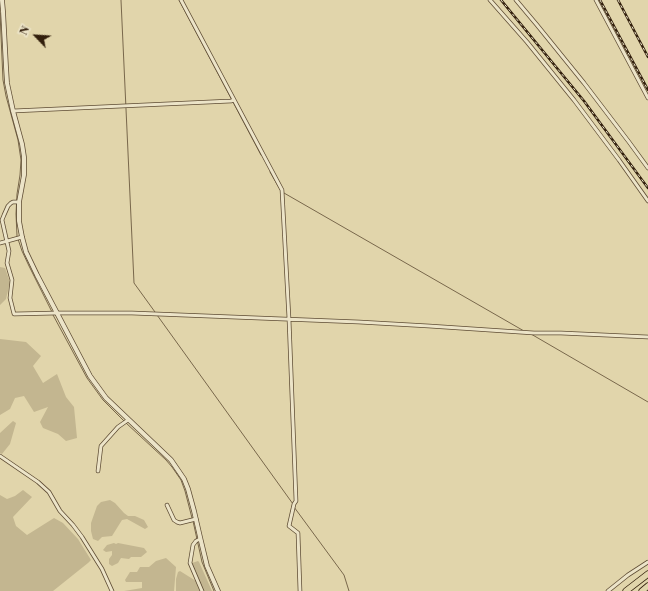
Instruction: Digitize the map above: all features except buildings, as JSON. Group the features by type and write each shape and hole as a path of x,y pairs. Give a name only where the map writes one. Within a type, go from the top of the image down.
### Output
{"highway":[{"path":"626,591 648,574"},
{"path":"642,591 648,586"}],"street":[{"path":"2,0 7,83 24,157 24,175 19,202 19,221 26,252 90,376 106,398 171,460 184,479 196,519 207,566 217,591"},
{"path":"181,0 283,190 296,501 289,526 298,533 300,591"},
{"path":"490,0 527,42 574,100 648,201"},
{"path":"516,0 584,83 630,142 648,168"},
{"path":"596,0 648,98"},
{"path":"13,111 234,100"},
{"path":"19,202 13,202 8,206 2,220 9,253 7,263 12,280 10,298 14,314 132,313 289,319 534,333 648,337"},
{"path":"0,243 22,237"},
{"path":"98,471 101,446 118,427 128,420"},
{"path":"0,456 38,482 49,492 60,511 82,537 102,569 112,591"},
{"path":"167,505 174,520 177,522 180,523 196,519"},
{"path":"200,539 193,545 190,563 202,591"},
{"path":"608,591 628,575 648,562"}],"shaded area":[{"path":"0,267 5,268 10,282 6,299 0,305"},
{"path":"0,339 26,342 41,356 33,366 43,383 57,374 66,397 74,407 77,438 66,441 58,434 43,428 40,422 48,407 34,412 24,396 15,398 10,409 0,415"},
{"path":"13,421 16,423 10,444 2,454 0,453 0,433"},
{"path":"23,490 32,497 13,517 16,526 27,535 54,518 63,523 78,539 91,560 53,591 0,591 0,495 7,499 15,496"},
{"path":"110,500 128,516 135,516 144,520 148,527 145,529 127,519 122,520 112,536 102,537 98,541 93,539 91,523 97,506 101,502"},
{"path":"114,543 144,548 147,552 141,557 131,557 129,559 121,558 118,563 112,566 109,564 109,559 112,555 112,551 106,552 103,550 107,545"},
{"path":"166,558 176,567 174,591 124,591 142,588 142,582 126,582 125,580 130,572 137,572 140,567 149,567 156,561"},
{"path":"198,561 212,591 204,591 192,566 192,563"},
{"path":"180,571 196,581 200,591 176,591 176,579 178,572"}],"waterway":[{"path":"121,0 134,283 155,312"},
{"path":"179,0 261,155"},
{"path":"0,13 3,80 18,140 21,160 17,194 17,236 22,251 52,312"},
{"path":"270,172 281,191"},
{"path":"284,193 524,331"},
{"path":"53,315 87,378 103,400 124,421"},
{"path":"157,315 293,504"},
{"path":"531,334 648,402"},
{"path":"126,423 172,467 181,480 192,518"},
{"path":"294,507 344,575 349,591"},
{"path":"193,521 202,562 214,591"}],"railway":[{"path":"501,0 584,101 648,188"},
{"path":"600,0 648,90"},
{"path":"618,0 648,57"}]}
